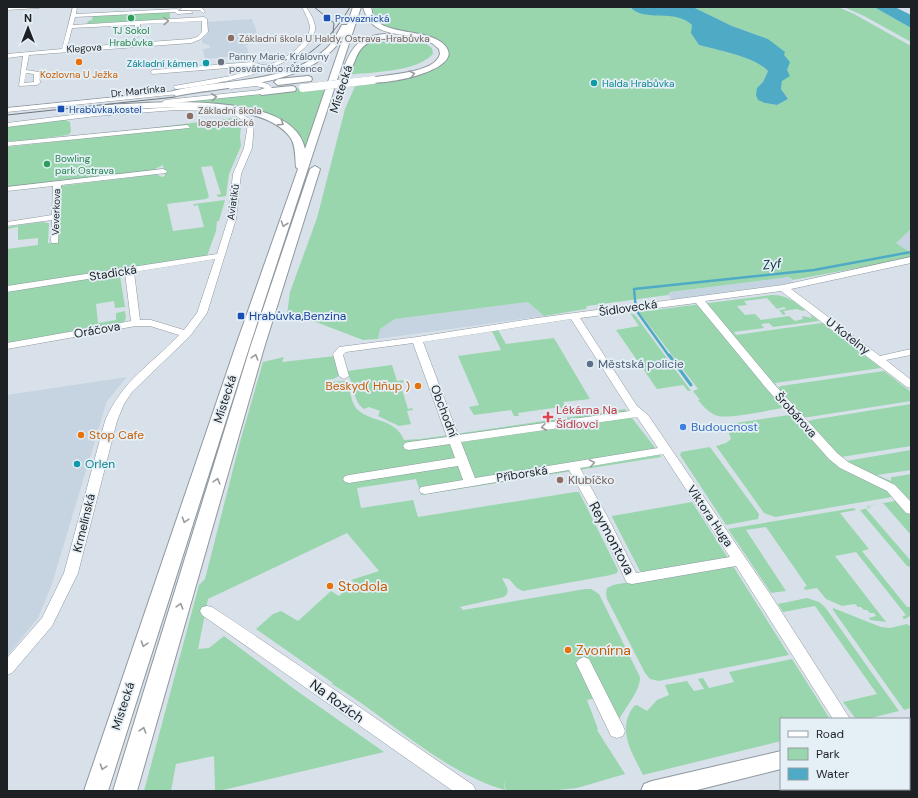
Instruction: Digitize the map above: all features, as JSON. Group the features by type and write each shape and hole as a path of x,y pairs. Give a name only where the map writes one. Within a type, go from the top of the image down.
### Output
{"highway":[{"path":"176,93 272,76 306,65 320,57 333,46 357,7"},
{"name":"Místecká","path":"96,791 242,348 302,174 357,7"},
{"path":"362,22 367,7"},
{"path":"254,84 308,79 406,75 426,69 440,61 444,56 442,47 431,40 392,30 376,24 370,18 367,7"},
{"path":"348,67 359,45 364,41 374,38 395,36 410,38 426,43 433,51"},
{"name":"Místecká","path":"125,791 257,348 357,37"},
{"path":"262,92 303,88 373,76 419,63"},
{"path":"105,108 202,105 245,110 266,116 282,123 294,134 300,147 302,174"}],"main road":[{"path":"652,791 780,760"}],"street":[{"path":"7,9 39,7"},
{"path":"64,50 75,7"},
{"name":"Dr. Martínka","path":"7,110 213,82 268,67 301,49 310,38 312,29 304,7"},
{"path":"73,16 177,9"},
{"name":"Klegova","path":"7,56 64,50 191,41 200,38 205,32 204,19 138,22"},
{"path":"71,27 138,22 137,35"},
{"path":"23,72 26,54"},
{"path":"153,72 252,64 268,67"},
{"path":"254,84 263,84 269,87 268,90 262,92"},
{"name":"Dr. Martínka","path":"7,104 176,93 254,84"},
{"name":"Dr. Martínka","path":"7,119 26,120 105,108 262,92"},
{"name":"Aviatiků","path":"74,123 164,108 225,111 244,117 250,123 248,148 237,174 232,219 219,256 204,308 196,323 186,334 146,371"},
{"path":"7,125 26,120 74,123 73,137"},
{"path":"9,144 187,127"},
{"path":"7,190 163,171"},
{"name":"Veverkova","path":"55,241 56,184"},
{"path":"7,224 55,218"},
{"name":"Stadická","path":"7,289 219,256"},
{"name":"Šídlovecká","path":"344,376 338,354 343,349 417,340 635,307 783,288 911,260"},
{"path":"129,270 136,323"},
{"name":"U Kotelny","path":"783,288 911,385"},
{"name":"Šrobárova","path":"698,299 770,386 833,456 844,465 891,488 911,510"},
{"name":"Viktora Huga","path":"574,316 633,408 644,417 740,560 841,718"},
{"name":"Oráčova","path":"7,346 136,323 150,323 186,334"},
{"name":"Obchodní","path":"417,340 470,482"},
{"path":"878,359 911,352"},
{"name":"Krmelínská","path":"7,669 47,622 71,573 114,410 122,397 146,371"},
{"path":"409,446 638,413"},
{"name":"Příborská","path":"425,490 666,450"},
{"path":"349,479 463,461"},
{"name":"Reymontova","path":"574,466 632,579 740,560"},
{"name":"Na Rozích","path":"207,611 273,654 366,722 467,791"},
{"path":"584,663 617,731"}],"shaded area":[{"name":"Základní škola U Haldy, Ostrava-Hrabůvka","path":"252,19 260,41 243,42 244,44 248,44 244,46 247,47 249,55 205,59 203,49 210,48 209,45 202,43 202,37 207,34 207,22"},
{"path":"911,229 911,250 908,251 896,243"},
{"path":"789,277 794,283 673,300 668,295 670,292"},
{"path":"528,302 544,316 378,339 380,329 395,319"},
{"path":"127,377 107,401 51,587 38,618 7,656 7,395"}],"green space":[{"path":"373,7 630,7 636,12 644,14 679,16 686,19 692,25 699,45 754,61 768,71 763,82 765,103 777,105 788,99 781,89 782,81 771,42 768,39 732,26 693,7 838,7 854,14 911,46 911,229 896,243 911,253 911,257 793,280 789,277 670,292 668,295 587,306 586,309 544,316 528,302 395,319 380,329 378,339 363,340 316,322 287,314 290,292 317,218 345,109 356,84 432,69 445,62 449,54 443,45 433,38 383,25 376,18"},
{"path":"844,7 874,7 911,28 911,42 864,16"},
{"name":"TJ Sokol Hrabůvka","path":"170,12 170,19 87,24 88,21 92,20 93,16"},
{"path":"403,37 422,41 432,48 433,54 415,65 404,68 345,75 348,67 364,41"},
{"path":"332,85 302,174 300,147 275,119 218,106 105,108"},
{"path":"242,117 240,136 241,146 229,174 226,196 219,197 216,195 221,194 212,166 201,167 209,197 206,199 167,204 173,231 204,227 198,205 193,206 194,204 225,200 207,256 7,287 7,249 38,245 38,238 18,240 18,227 7,229 7,227 41,222 49,223 48,243 58,242 60,186 135,177 135,175 154,173 162,177 165,176 163,165 151,171 7,189 7,147 160,130 159,127"},
{"path":"66,120 70,122 71,132 68,135 22,141 7,141 7,126"},
{"path":"117,274 120,276 125,307 115,308 114,301 96,304 98,323 116,320 116,313 125,311 126,318 124,322 7,343 7,291"},
{"path":"771,295 785,297 805,310 803,311 797,309 783,311 786,314 783,315 779,310 786,309 784,307 777,309 767,298 744,301 747,305 737,306 745,315 755,314 761,320 789,316 795,321 803,319 802,316 812,318 810,314 819,321 773,327 769,323 761,324 764,328 734,332 736,335 822,323 881,368 775,383 778,388 781,386 884,371 911,392 911,401 803,417 808,422 811,420 911,404 911,446 841,457 846,461 911,450 911,470 877,475 891,481 891,477 911,474 911,535 883,503 895,501 892,497 775,517 764,513 716,446 726,443 731,439 727,428 730,424 789,415 783,408 723,417 709,412 698,400 700,400 693,391 698,389 639,312"},
{"path":"630,313 635,315 691,391 688,391 683,385 657,389 616,330 639,326"},
{"path":"498,330 506,344 554,338 590,399 563,402 566,409 562,409 560,407 518,413 519,416 514,416 511,410 474,415 469,407 479,405 458,356 501,350 492,331"},
{"path":"335,356 341,375 333,379 325,380 325,382 346,381 356,408 361,413 395,427 404,440 421,439 625,409 660,454 661,457 421,495 416,479 357,488 361,508 413,500 418,517 579,492 618,570 617,573 523,591 517,588 509,579 502,578 508,590 504,597 460,607 463,610 585,589 591,589 599,594 640,677 635,695 618,722 596,698 587,700 598,729 597,730 625,774 577,788 548,791 506,791 504,780 505,790 481,781 437,757 256,629 273,614 281,611 298,621 331,591 339,596 354,582 351,580 379,571 347,533 208,599 198,649 209,648 224,636 297,691 384,752 219,791 215,791 214,756 176,764 171,791 144,791 199,585 205,579 240,442 263,362 284,357 282,362"},
{"path":"392,365 397,381 403,380 404,382 394,385 395,387 401,386 408,409 412,408 413,410 407,411 411,424 399,426 378,416 380,411 369,407 364,409 360,406 355,397 349,376 346,372"},
{"path":"710,447 759,514 758,519 726,525 680,455 681,452"},
{"path":"692,502 728,558 643,573 640,571 612,516"},
{"path":"879,504 869,506 870,508 866,509 911,561 911,567 907,566 860,510 869,508 867,506"},
{"path":"854,508 856,510 840,513 869,549 862,551 907,607 911,607 910,615 904,619 902,617 906,615 856,552 835,556 886,622 870,620 869,618 876,616 874,613 870,613 855,604 842,606 826,599 817,588 805,590 804,587 807,586 766,527 746,530 786,591 771,593 728,529"},
{"path":"731,563 789,655 659,681 650,679 645,673 607,599 607,588 613,585"},
{"path":"807,598 819,602 825,607 899,711 871,718 855,718 843,702 877,694 815,606 783,612 778,604"},
{"path":"833,608 881,627 890,628 907,624 911,627 911,708 904,710"},
{"path":"792,659 829,718 780,718 780,741 643,775 631,749 626,732 626,724 634,706 637,705 647,711 657,700 669,695 665,685 687,681 694,691 704,689 698,679 703,678 709,688 734,682 729,672"},
{"path":"910,748 911,791 782,790 910,790"}],"water":[{"path":"630,7 693,7 732,26 768,39 785,52 784,55 790,62 787,70 790,76 782,81 781,89 788,99 777,105 758,100 756,95 757,88 763,82 768,71 754,61 699,45 691,33 692,25 685,20 677,17 644,14 636,12"},
{"path":"874,7 895,7 911,15 911,28"}],"waterway":[{"name":"Zyf","path":"669,356 636,310 634,289 814,270 911,252"},
{"path":"669,355 691,385"}],"tram line":[{"path":"314,7 334,23 333,31"},
{"path":"333,31 350,7"},
{"path":"279,71 311,52 333,31"},
{"path":"7,115 175,97"}],"place":[{"name":"TJ Sokol Hrabůvka","path":"131,18"},
{"name":"Provaznická","path":"327,18"},
{"name":"Základní škola U Haldy, Ostrava-Hrabůvka","path":"231,38"},
{"name":"Kozlovna U Ježka","path":"79,62"},
{"name":"Panny Marie, Královny posvátného růžence","path":"221,62"},
{"name":"Základní kámen","path":"206,63"},
{"name":"Halda Hrabůvka","path":"594,83"},
{"name":"Hrabůvka,kostel","path":"61,109"},
{"name":"Základní škola logopedická","path":"190,116"},
{"name":"Bowling park Ostrava","path":"47,164"},
{"name":"Hrabůvka,Benzina","path":"241,316"},
{"name":"Městská policie","path":"590,364"},
{"name":"Beskyd( Hňup )","path":"418,386"},
{"name":"Lékárna Na Šídlovci","path":"548,417"},
{"name":"Budoucnost","path":"683,427"},
{"name":"Stop Cafe","path":"81,435"},
{"name":"Orlen","path":"77,464"},
{"name":"Klubíčko","path":"560,480"},
{"name":"Stodola","path":"330,586"},
{"name":"Zvonírna","path":"568,650"}]}
